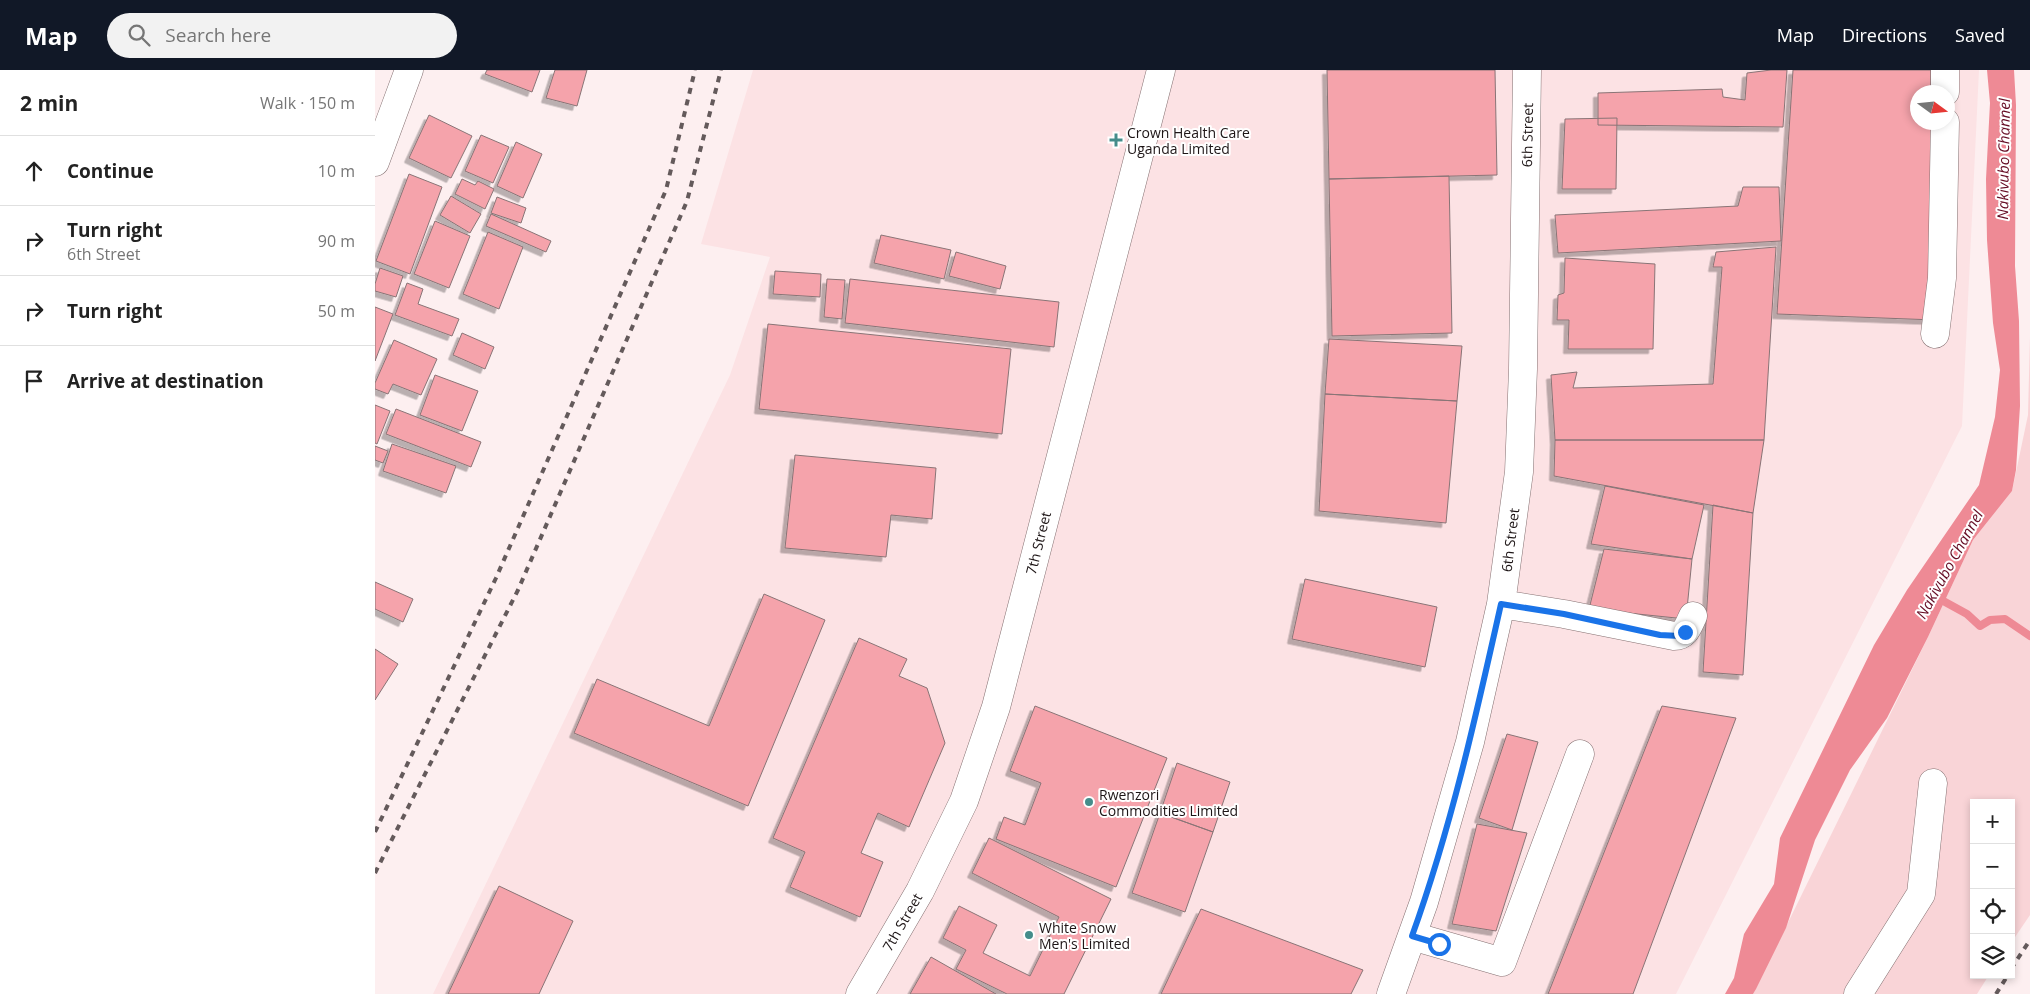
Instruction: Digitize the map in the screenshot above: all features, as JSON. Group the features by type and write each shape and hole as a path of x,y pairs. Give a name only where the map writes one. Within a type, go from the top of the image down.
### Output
{"street":[{"path":"375,162 382,119 409,70"},
{"name":"7th Street","path":"860,994 921,892 960,809 996,707 1161,70"},
{"name":"6th Street","path":"1391,994 1424,902 1470,742 1501,604 1519,472 1523,360 1527,70"},
{"path":"1945,70 1945,85"},
{"path":"1935,334 1942,278 1945,130"},
{"path":"1501,604 1564,614 1674,636 1680,636 1685,632 1693,616"},
{"path":"1412,936 1502,962 1580,754"},
{"path":"1858,994 1921,894 1933,783"}],"shaded area":[{"path":"753,70 1979,70 1962,426 1676,994 433,994 730,375 770,257 701,244"},
{"path":"2030,336 2030,915 2015,937 2015,799 1970,799 1970,979 1986,979 1977,994 1753,994 1928,637 1973,540 2012,491 2028,415"}],"water":[{"name":"Nakivubo Channel","path":"1987,70 2014,70 2016,105 2015,266 2019,321 2020,406 2016,470 2012,491 1973,540 1928,637 1887,718 1850,770 1815,840 1786,928 1756,989 1753,994 1725,994 1734,978 1744,934 1774,884 1780,838 1874,645 1907,590 1979,485 1995,417 2000,370 1993,323 1987,240 1986,179 1990,103"}],"building":[{"path":"487,70 540,70 532,92 485,74"},
{"path":"555,70 587,70 577,106 546,98"},
{"path":"1327,70 1495,70 1497,175 1329,179"},
{"path":"1787,70 1783,127 1598,125 1598,93 1722,89 1723,97 1745,100 1747,73"},
{"path":"1793,70 1931,70 1931,85 1910,85 1910,130 1932,130 1935,320 1777,314"},
{"path":"429,115 472,136 451,178 409,158"},
{"path":"1617,118 1616,189 1562,189 1565,119"},
{"path":"481,135 509,147 493,183 465,171"},
{"path":"516,142 542,154 523,198 497,186"},
{"path":"409,174 442,187 410,274 376,261"},
{"path":"1449,176 1452,333 1332,336 1329,179"},
{"path":"462,179 475,185 478,181 494,189 485,209 455,194"},
{"path":"1743,187 1779,187 1781,241 1558,253 1555,215 1738,206"},
{"path":"451,196 481,214 470,233 440,215"},
{"path":"497,197 526,208 521,223 491,213"},
{"path":"491,214 551,241 546,252 486,226"},
{"path":"435,221 470,236 449,288 414,274"},
{"path":"488,232 523,247 499,309 463,294"},
{"path":"881,235 951,250 944,279 874,263"},
{"path":"1776,247 1764,440 1555,440 1551,375 1577,372 1573,388 1713,384 1722,267 1713,267 1716,252"},
{"path":"956,252 1006,266 1000,289 949,276"},
{"path":"1565,258 1655,264 1653,349 1568,349 1569,320 1557,320 1558,295 1564,293"},
{"path":"380,268 403,276 396,297 375,291"},
{"path":"775,271 821,274 820,297 773,294"},
{"path":"827,279 845,280 842,319 824,317"},
{"path":"850,279 1059,302 1054,347 845,323"},
{"path":"407,283 423,289 418,304 459,319 452,336 395,315"},
{"path":"375,307 393,314 375,361"},
{"path":"768,324 1011,349 1002,434 759,409"},
{"path":"462,333 494,347 485,369 453,355"},
{"path":"1329,339 1462,346 1457,401 1325,394"},
{"path":"394,340 437,359 421,395 393,384 388,394 375,389 375,383"},
{"path":"435,375 478,391 462,431 420,415"},
{"path":"1325,394 1457,401 1446,523 1319,511"},
{"path":"375,405 390,411 377,444 375,443"},
{"path":"396,409 481,442 471,467 386,434"},
{"path":"1555,440 1764,440 1753,513 1554,476"},
{"path":"392,444 456,466 446,493 383,471"},
{"path":"375,446 388,451 383,463 375,460"},
{"path":"795,455 936,468 932,519 891,515 886,557 785,548"},
{"path":"1605,486 1704,505 1692,559 1591,544"},
{"path":"1713,505 1753,513 1743,675 1703,672"},
{"path":"1604,549 1692,559 1686,619 1589,609"},
{"path":"1305,579 1437,607 1425,667 1292,639"},
{"path":"375,582 413,599 403,622 375,609"},
{"path":"764,594 825,620 748,806 574,733 597,679 709,726"},
{"path":"859,638 907,659 899,676 927,688 945,743 909,827 878,813 861,853 883,862 860,917 790,887 805,852 773,838"},
{"path":"375,649 398,664 375,700"},
{"path":"1035,706 1167,758 1116,887 996,839 1004,817 1025,825 1041,783 1010,771"},
{"path":"1662,706 1736,718 1633,994 1548,994"},
{"path":"1507,734 1538,742 1512,830 1479,818"},
{"path":"1177,763 1230,782 1213,832 1160,813"},
{"path":"1160,813 1213,832 1185,912 1132,893"},
{"path":"1477,824 1527,833 1496,931 1452,924"},
{"path":"989,838 1111,899 1064,994 1007,994 956,969 966,950 943,938 959,906 997,925 983,953 1030,976 1059,917 972,873"},
{"path":"499,886 573,921 539,994 448,994"},
{"path":"1201,909 1363,970 1351,994 1161,994"},
{"path":"931,957 996,994 910,994"}],"waterway":[{"name":"Nakivubo Channel","path":"1936,597 1967,614 1980,626 1990,620 2005,619 2030,636"}],"railway":[{"path":"375,832 496,578 666,190 695,70"},
{"path":"375,873 518,590 687,201 721,70"},
{"path":"2015,963 2030,940"},
{"path":"1996,994 2005,979"}],"place":[{"name":"Crown Health Care Uganda Limited","path":"1116,140"},
{"name":"Rwenzori Commodities Limited","path":"1089,802"},
{"name":"White Snow Men's Limited","path":"1029,935"}],"route":[{"path":"1439,944 1412,936 1424,902 1470,742 1501,604 1564,614 1660,635 1680,636 1685,632"}]}
